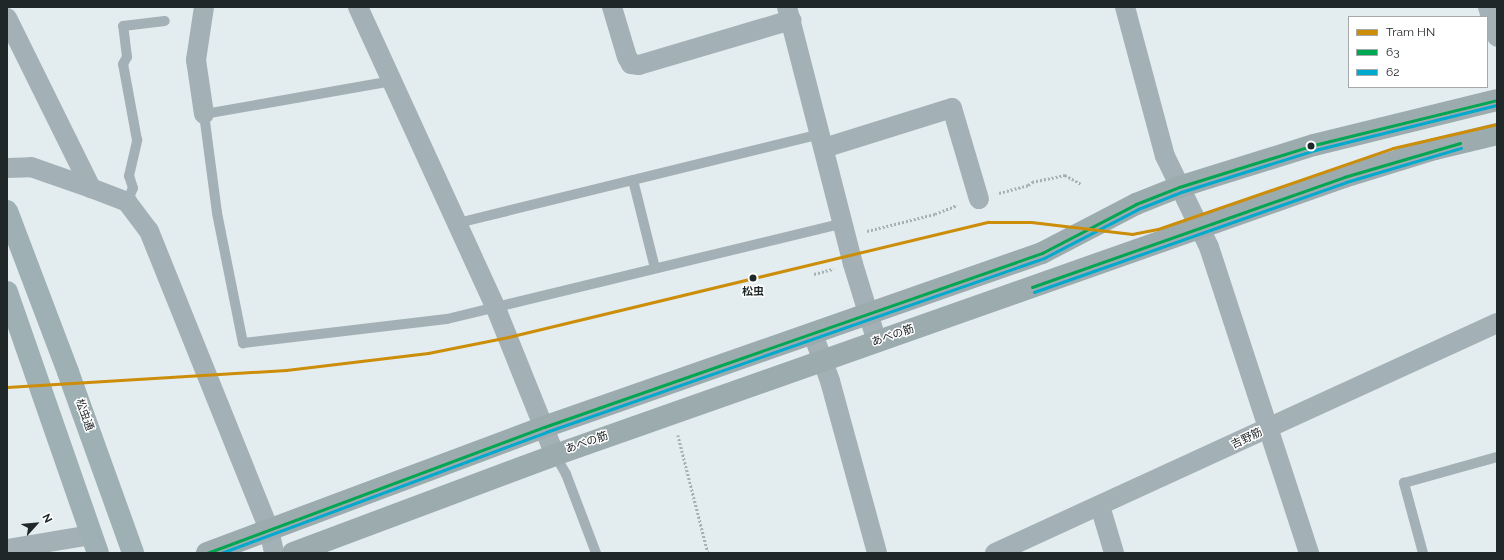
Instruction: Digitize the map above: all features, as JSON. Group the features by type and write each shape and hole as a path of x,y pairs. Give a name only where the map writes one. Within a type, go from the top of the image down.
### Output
{"main road":[{"path":"207,553 544,427 868,316 1042,253 1136,204 1179,187 1314,145 1497,100"},
{"name":"あべの筋","path":"293,553 555,455 1344,177 1435,149 1497,134"}],"street":[{"path":"204,7 196,60 204,114"},
{"path":"358,7 496,306 555,455"},
{"path":"612,7 627,56 631,64 639,65 789,13 844,229 868,316 877,342"},
{"path":"1125,7 1165,156 1209,247 1270,428 1309,553"},
{"path":"1488,7 1497,37"},
{"path":"7,18 91,188"},
{"path":"822,141 952,108 979,199"},
{"path":"7,168 31,167 127,202 149,231 269,529 274,553"},
{"name":"松虫通","path":"7,211 68,372 133,553"},
{"path":"7,292 95,544 7,549"},
{"name":"吉野筋","path":"995,553 1497,323"},
{"path":"813,334 823,360 877,553"},
{"path":"1100,506 1114,553"}],"lane":[{"path":"127,202 133,188 129,176 137,140 123,64 127,57 123,26 165,20"},
{"path":"392,81 204,114 217,213 243,343 447,320 496,306 655,268 844,229"},
{"path":"458,223 633,180 822,141"},
{"path":"633,180 655,268"},
{"path":"555,455 566,474 596,553"},
{"path":"1423,553 1404,483 1497,457"}],"path":[{"path":"1028,185 1032,182 1066,175 1082,184"},
{"path":"844,229 935,214"},
{"path":"678,435 708,553"}],"tram line":[{"name":"HN","path":"7,387 286,370 428,353 508,337 988,222 1031,222 1132,234 1158,229 1393,148 1497,124"}],"transit line":[{"name":"63","path":"207,553 544,427 1042,253 1136,204 1179,187 1314,145 1497,100"},
{"name":"62","path":"221,553 546,432 1044,258 1138,209 1181,192 1315,150 1497,105"},
{"name":"63","path":"1032,287 1344,177 1460,143"},
{"name":"62","path":"1034,292 1346,182 1461,148"}],"place":[{"name":"松虫","path":"753,278"}]}
